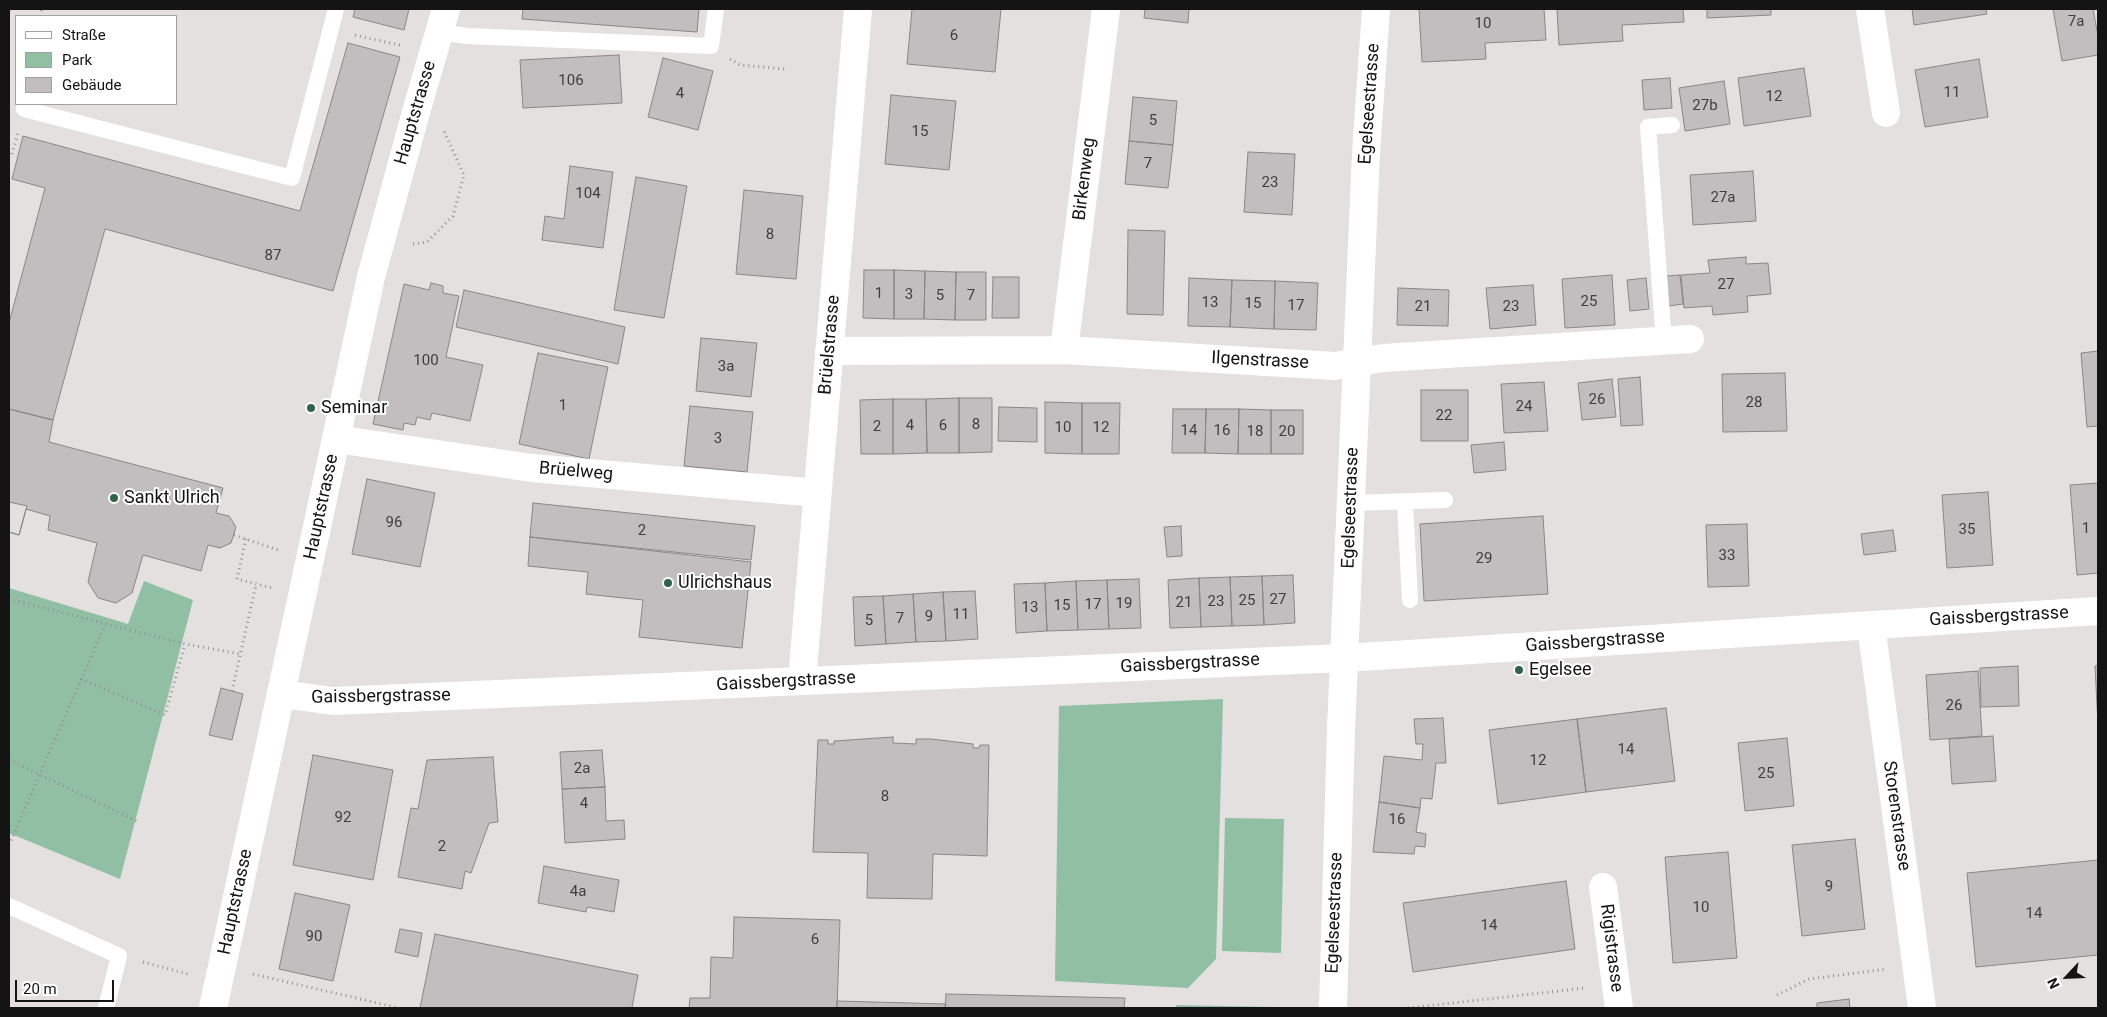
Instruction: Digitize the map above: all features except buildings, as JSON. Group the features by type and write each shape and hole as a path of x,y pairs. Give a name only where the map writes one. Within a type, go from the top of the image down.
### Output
{"street":[{"name":"Brüelstrasse","path":"802,681 858,9"},
{"name":"Birkenweg","path":"1064,350 1106,9"},
{"name":"Egelseestrasse","path":"1332,1008 1344,658 1366,153 1376,9"},
{"path":"1870,9 1886,113"},
{"name":"Hauptstrasse","path":"213,1008 371,277 443,21"},
{"name":"Ilgenstrasse","path":"830,351 1064,350 1335,366 1439,354 1677,340"},
{"name":"Brüelweg","path":"336,439 532,468 818,493"},
{"name":"Gaissbergstrasse","path":"282,694 333,701 1344,658 2098,611"},
{"name":"Storenstrasse","path":"1871,625 1922,1008"},
{"name":"Rigistrasse","path":"1603,887 1617,996"}],"lane":[{"path":"24,109 292,178 336,9"},
{"path":"443,21 467,36 711,46 716,9"},
{"path":"1672,125 1648,127 1677,340"},
{"path":"1351,503 1446,500"},
{"path":"1405,502 1410,600"},
{"path":"9,906 118,956 106,1008"}],"path":[{"path":"711,46 740,66 785,69"},
{"path":"409,244 427,242 453,216 464,175 442,127"},
{"path":"234,535 282,552"},
{"path":"246,539 237,579 274,589"},
{"path":"232,691 256,585"},
{"path":"9,599 185,644 241,654"},
{"path":"9,845 105,625"},
{"path":"81,679 165,715 185,644"},
{"path":"9,760 39,776 139,822"},
{"path":"118,956 191,975"},
{"path":"1777,995 1809,979 1916,966"},
{"path":"250,973 400,1008"},
{"path":"1408,1008 1617,996"}],"green space":[{"path":"144,581 193,600 120,879 9,833 9,588 128,624"},
{"path":"1223,699 1216,959 1188,988 1055,981 1059,706"},
{"path":"1225,818 1284,819 1281,953 1222,951"},
{"path":"1176,1005 1275,1007 1275,1008 1176,1008"}],"place":[{"name":"Seminar","path":"311,408"},
{"name":"Sankt Ulrich","path":"114,498"},
{"name":"Ulrichshaus","path":"668,583"},
{"name":"Egelsee","path":"1519,670"}]}
